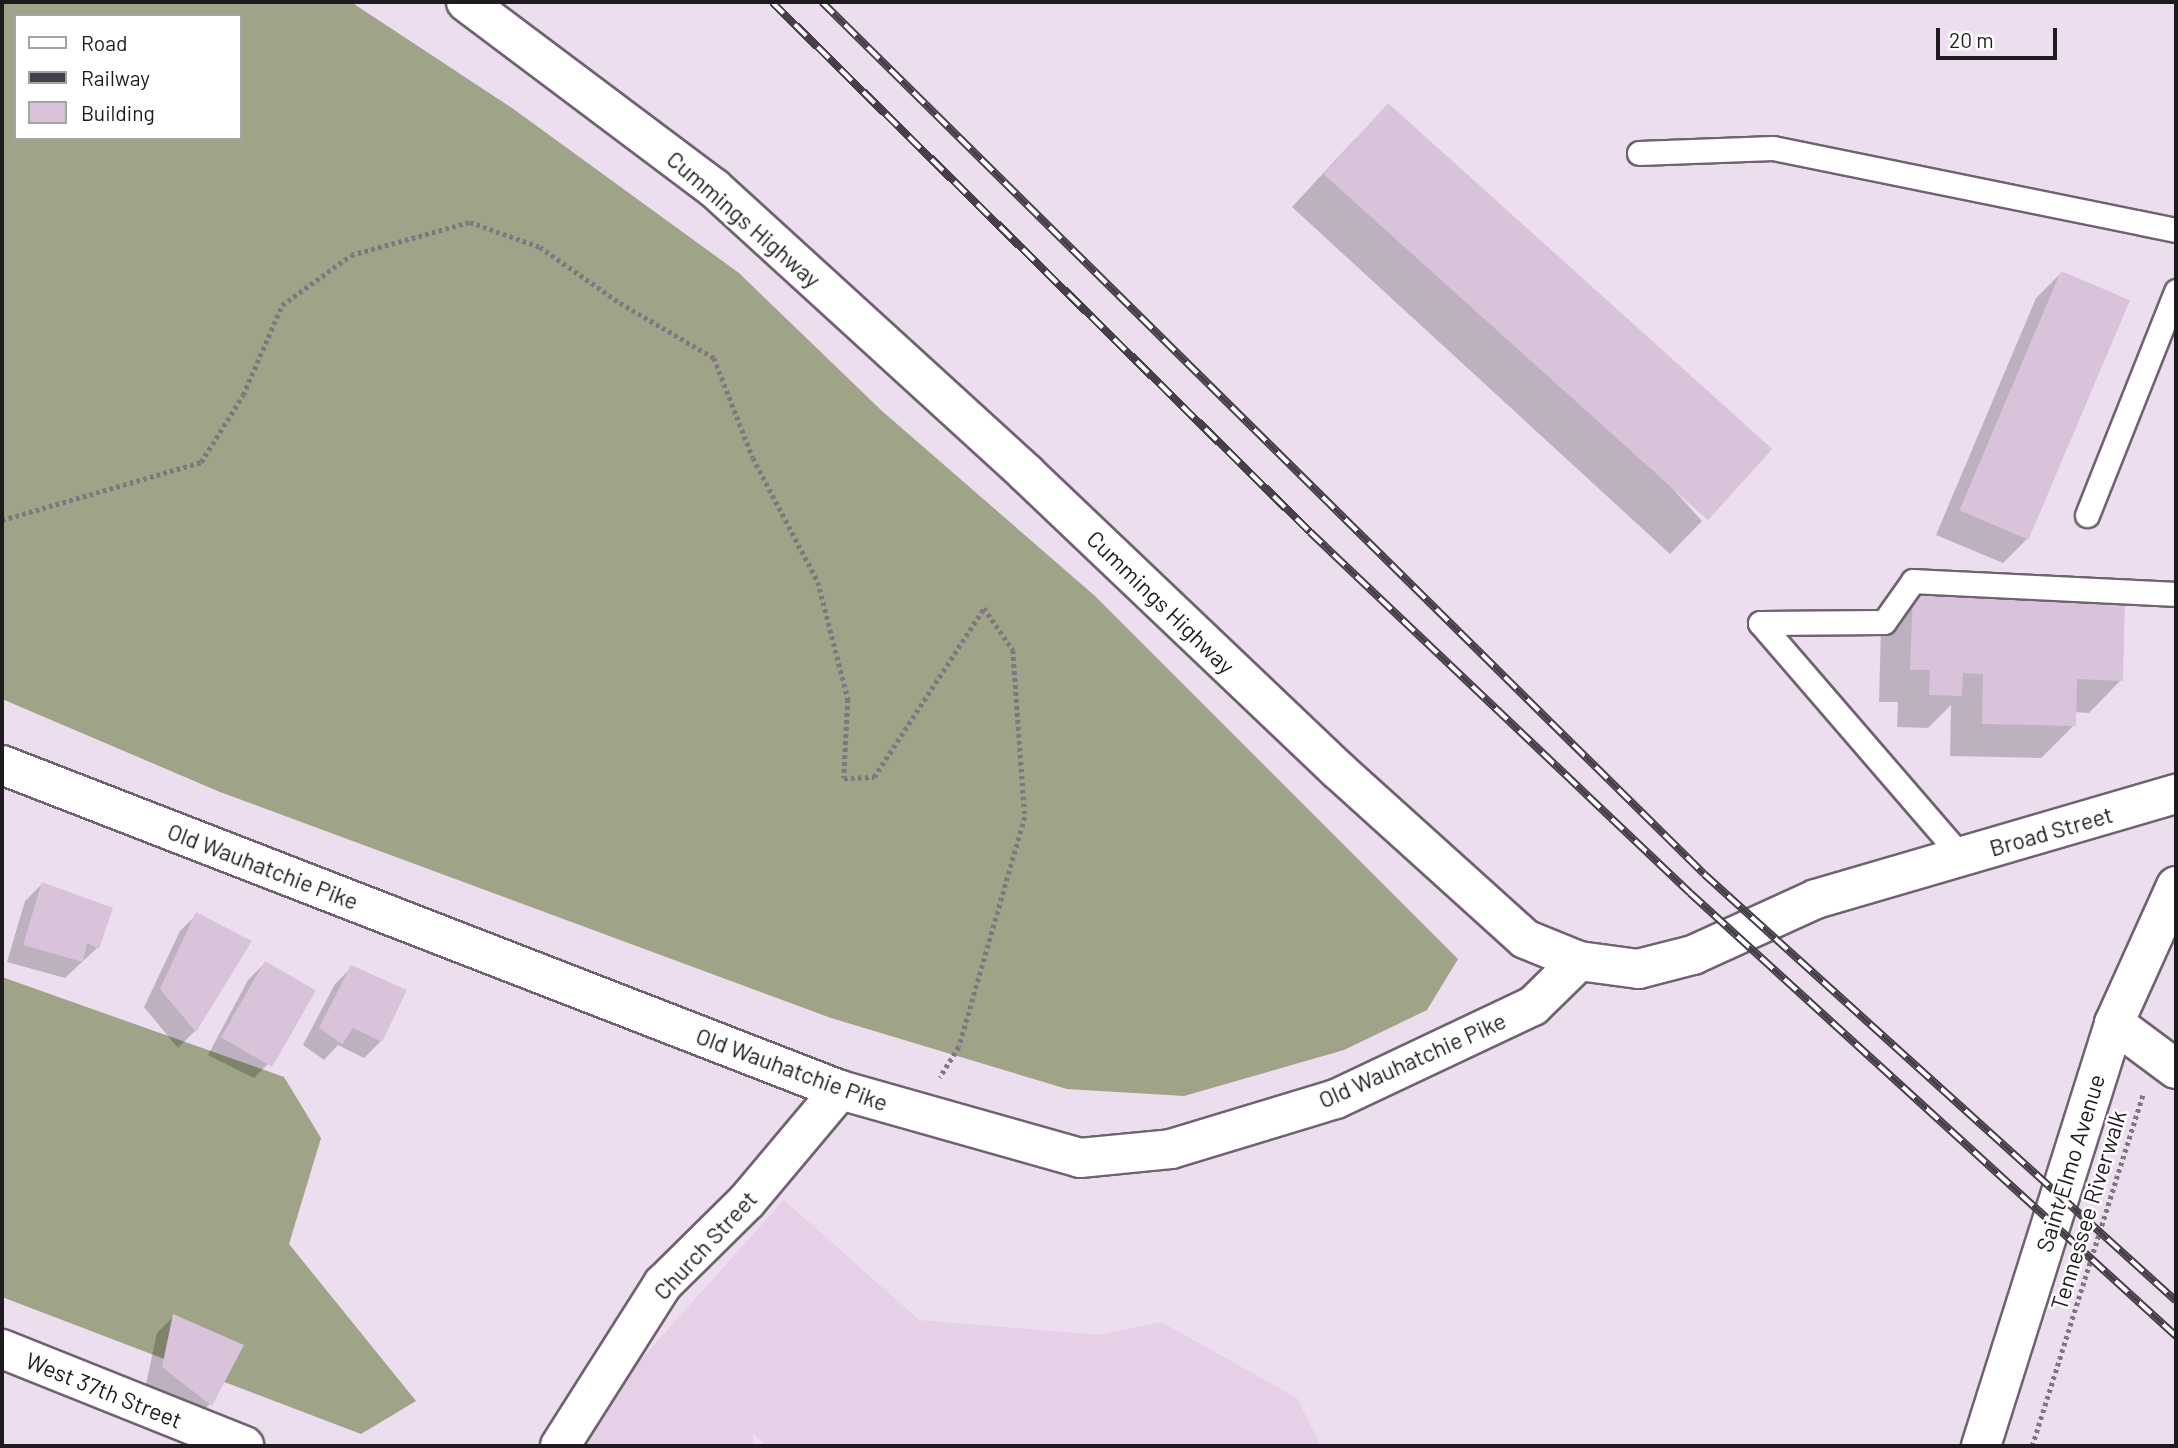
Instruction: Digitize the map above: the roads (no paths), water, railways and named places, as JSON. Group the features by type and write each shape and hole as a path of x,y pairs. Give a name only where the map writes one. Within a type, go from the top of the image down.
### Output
{"street":[{"name":"Cummings Highway","path":"466,2 714,188 1525,939 1579,961 1638,969 1693,955 1816,899 1926,867"},
{"name":"Old Wauhatchie Pike","path":"2,765 840,1090 1080,1158 1171,1149 1336,1099 1533,1006 1579,961"},
{"name":"Broad Street","path":"1926,867 2176,794"},
{"name":"Saint Elmo Avenue","path":"1981,1446 2114,1023 2165,936 2176,886"},
{"path":"2114,1023 2166,1061"},
{"name":"Church Street","path":"560,1446 663,1284 747,1200 840,1090"},
{"name":"West 37th Street","path":"2,1349 244,1446"}],"lane":[{"path":"1639,153 1773,148 2176,230"},
{"path":"2087,515 2176,291"},
{"path":"1962,857 1760,623 1884,622 1913,582 2176,594"}],"railway":[{"path":"772,2 1310,532 1690,893 2176,1336"},
{"path":"822,2 1704,874 2176,1301"}]}
